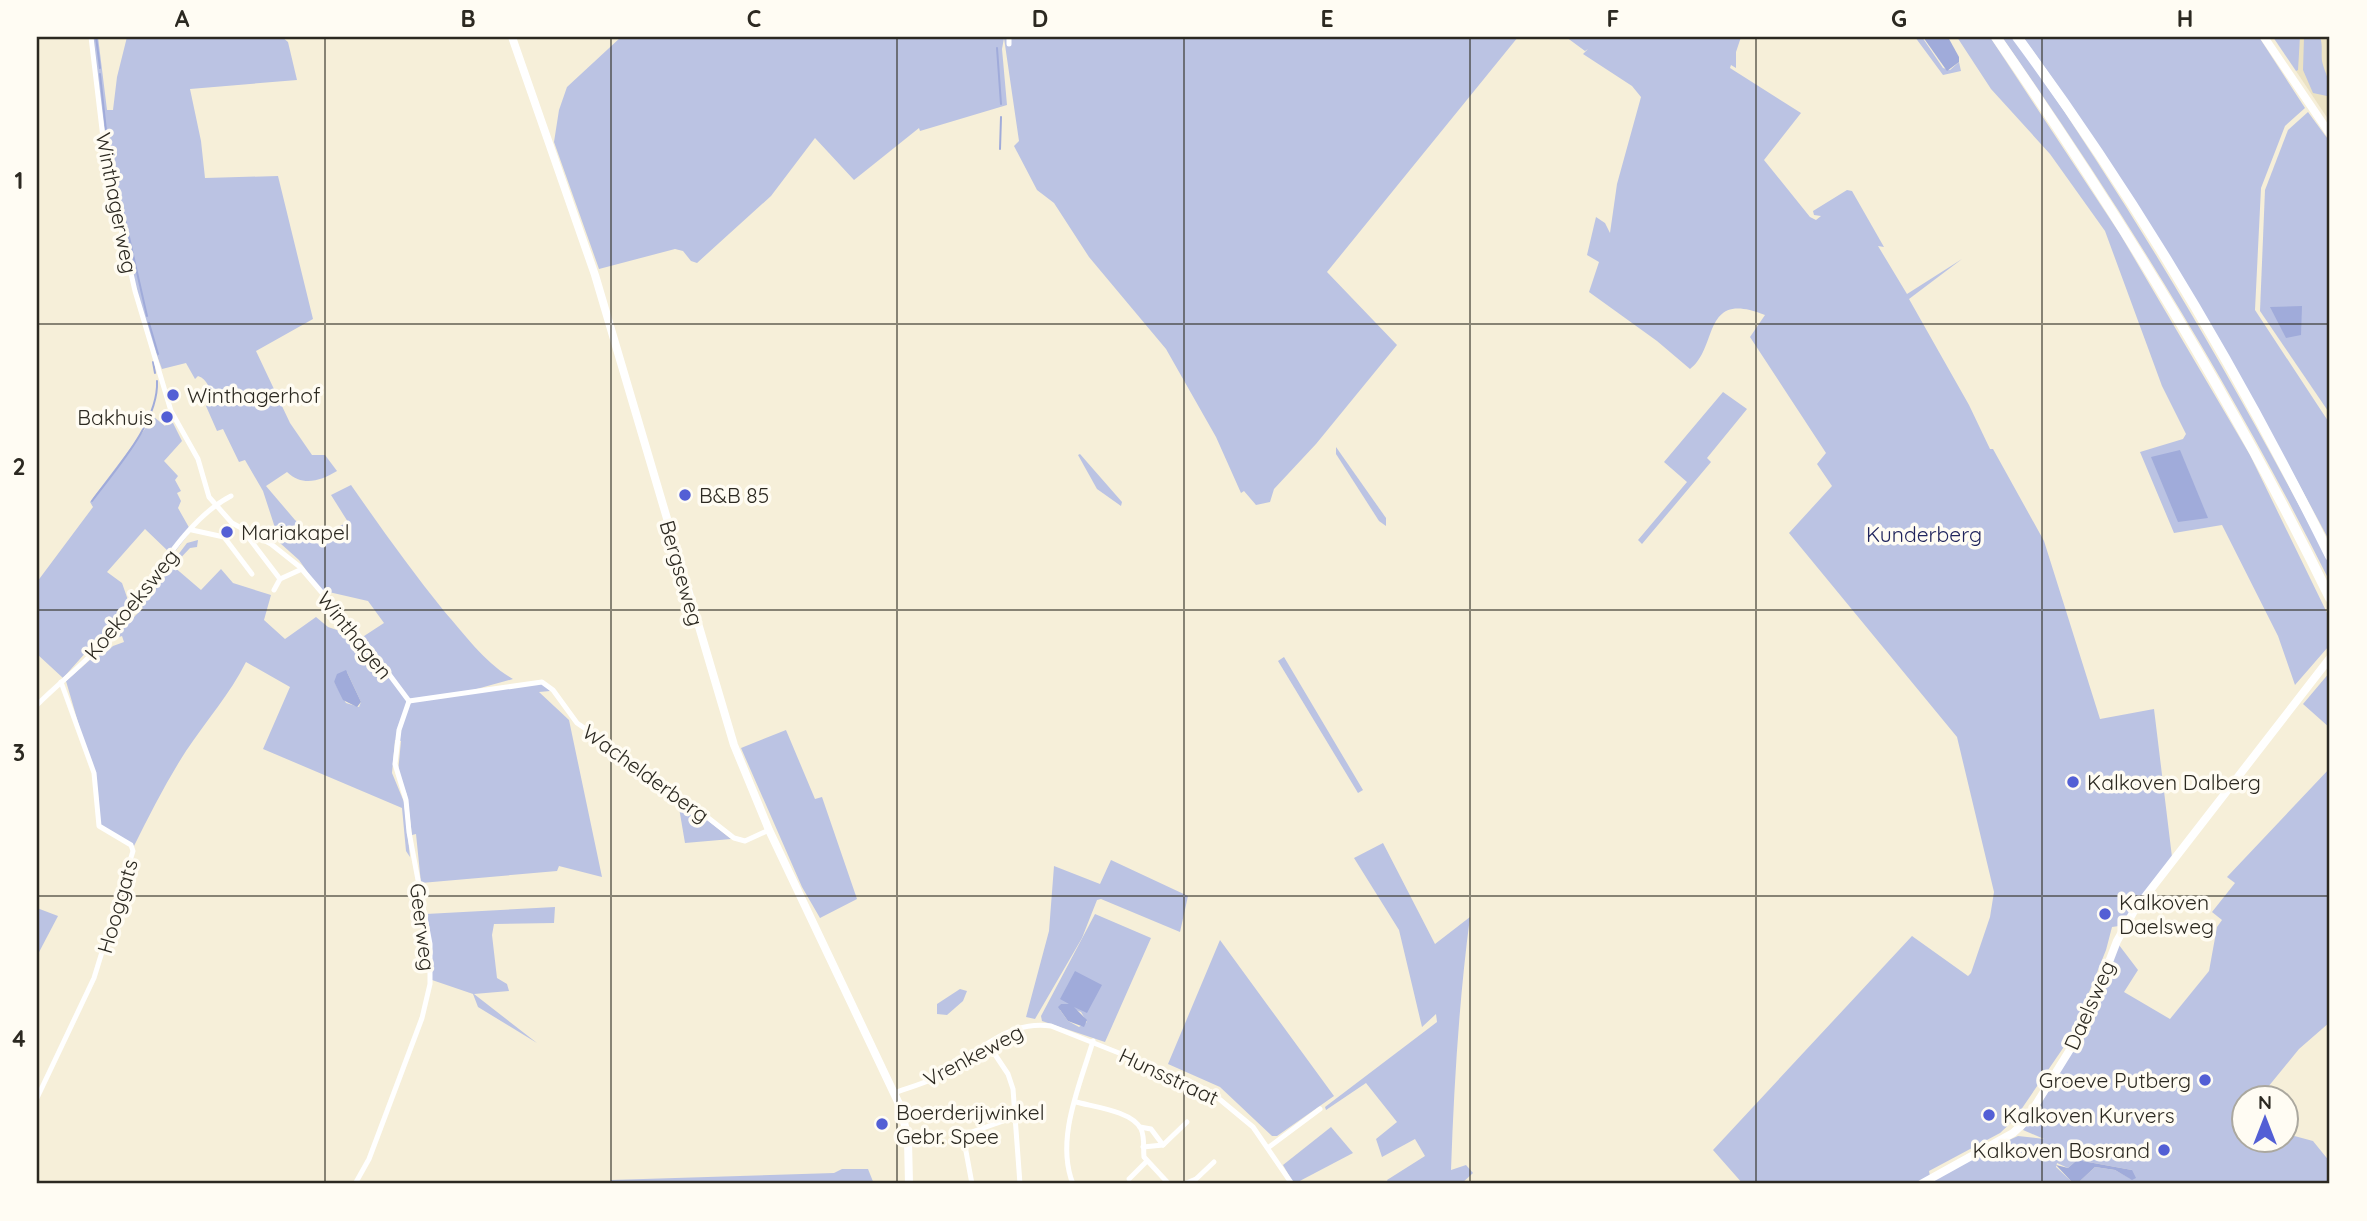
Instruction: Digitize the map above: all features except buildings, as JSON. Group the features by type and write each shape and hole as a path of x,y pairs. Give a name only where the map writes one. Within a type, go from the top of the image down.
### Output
{"highway":[{"path":"1996,37 2159,285 2264,468 2330,598"},
{"path":"2017,37 2083,131 2177,279 2303,502 2330,556"}],"street":[{"name":"Winthagerweg","path":"91,37 106,163 137,298 159,367"},
{"name":"Bergseweg","path":"512,37 595,275 725,719 769,830 894,1093 908,1140 909,1184"},
{"path":"2264,37 2330,134"},
{"name":"Winthagen","path":"159,367 174,418 198,459 209,497 239,528 280,579"},
{"path":"192,530 216,505 231,496"},
{"name":"Winthagen","path":"239,528 274,545 302,569 371,650 409,701"},
{"path":"192,530 220,534 230,539 253,574"},
{"name":"Koekoeksweg","path":"37,705 112,633 192,530"},
{"path":"274,590 280,579 302,569"},
{"name":"Daelsweg","path":"1921,1184 2007,1136 2025,1122 2084,1027 2115,947 2133,911 2330,658"},
{"name":"Hooggats","path":"37,1098 94,978 134,851 131,845 99,826 94,773 61,682"},
{"name":"Wachelderberg","path":"409,701 542,682 554,690 577,723 661,781 734,838 745,841 769,830"},
{"name":"Geerweg","path":"355,1184 367,1165 420,1024 430,984 430,944 409,832 405,793 396,764 400,730 409,701"},
{"name":"Vrenkeweg","path":"894,1093 937,1077 1016,1028 1038,1024 1057,1027 1093,1041"},
{"path":"1073,1184 1066,1153 1076,1102 1093,1041"},
{"name":"Hunsstraat","path":"1093,1041 1206,1089 1243,1118 1269,1147 1292,1184"},
{"path":"988,1044 1011,1081 1020,1184"},
{"path":"1076,1102 1115,1112 1140,1127 1151,1129 1163,1144"},
{"path":"1269,1147 1320,1110"},
{"path":"972,1184 962,1140 964,1133 1015,1117"},
{"path":"1143,1147 1163,1144 1187,1122"},
{"path":"1140,1127 1147,1161 1169,1184"},
{"path":"1129,1179 1147,1161"},
{"path":"1184,1184 1196,1178 1214,1162"},
{"path":"1196,1178 1202,1184"}],"shaded area":[{"path":"1923,37 1948,37 1959,62 1947,71"},
{"path":"2300,37 2330,37 2330,122 2296,71"},
{"path":"2302,306 2301,335 2286,338 2270,307"},
{"path":"2180,450 2208,518 2178,522 2151,457"},
{"path":"346,670 361,702 357,707 343,700 334,682 337,674"},
{"path":"1075,971 1102,985 1087,1013 1074,1007 1087,1020 1084,1027 1068,1021 1058,1007 1061,1004 1069,1004 1060,999"},
{"path":"2077,1160 2132,1170 2136,1178 2132,1180 2115,1170 2095,1167 2080,1181 2071,1181 2056,1165 2068,1168"}],"green space":[{"path":"93,37 98,37 107,110 113,110 117,77 127,37 282,37 288,42 297,80 190,89 201,141 205,178 278,176 313,319 256,351 290,423 312,455 325,455 337,471 312,481 299,480 287,472 266,486 295,520 316,538 348,522 331,495 351,485 444,611 484,657 513,679 473,690 541,681 550,691 539,692 569,720 602,877 559,866 557,871 421,883 416,834 412,835 407,795 398,772 401,741 395,740 392,773 404,802 410,857 406,851 402,808 263,749 290,687 246,662 179,763 134,846 99,828 98,791 66,681 99,652 102,656 113,646 124,642 122,636 111,640 143,608 140,605 187,543 198,540 197,547 190,548 173,566 201,590 221,569 233,583 271,595 264,620 285,639 316,617 328,627 361,638 384,623 368,601 320,590 299,560 280,543 263,491 245,460 239,462 223,429 217,431 206,406 214,400 206,383 198,376 195,379 186,363 162,369 148,329 126,247","holes":["347,672 361,702 359,707 346,703 334,682"]},
{"path":"621,37 1518,37 1327,272 1397,345 1316,444 1274,489 1270,502 1256,505 1244,491 1241,493 1216,437 1166,349 1089,257 1054,203 1037,190 1014,146 1019,141 1004,38 1002,49 1007,105 920,131 919,128 854,180 815,138 771,196 697,263 691,261 683,251 675,249 599,269 554,142 559,110 567,87"},
{"name":"Kunderberg","path":"1566,37 1741,37 1736,52 1736,68 1731,65 1730,68 1801,113 1764,160 1810,217 1816,220 1821,216 1814,215 1813,211 1847,190 1852,191 1884,247 1878,246 1907,294 1962,259 1909,299 1969,405 1990,449 1993,449 2044,541 2100,719 2154,709 2172,857 2119,926 2112,927 2106,950 2072,1035 2014,1120 2000,1133 1929,1171 1930,1176 1916,1184 1743,1184 1713,1150 1912,936 1968,976 1990,917 1994,892 1957,737 1789,533 1832,486 1817,464 1826,453 1750,337 1765,315 1745,309 1730,309 1721,315 1714,324 1699,359 1690,369 1657,341 1589,292 1599,262 1587,255 1596,217 1605,223 1610,233 1617,184 1641,97 1632,86 1583,54 1588,49 1585,51"},
{"path":"1915,37 1922,37 1943,68 1950,70 1959,62 1961,71 1943,75"},
{"path":"1957,37 1990,37 2120,234 2250,455 2330,619 2330,651 2328,647 2295,685 2278,636 2222,525 2174,533 2140,452 2183,439 2186,434 2162,386 2105,231 2050,154 1991,89"},
{"path":"2002,37 2013,37 2055,97 2172,282 2246,408 2316,537 2330,566 2330,582 2217,372 2091,169"},
{"path":"2023,37 2259,37 2305,108 2285,126 2261,188 2255,310 2330,424 2330,542 2223,348 2147,221"},
{"path":"2273,37 2300,37 2298,70 2296,71"},
{"path":"2304,37 2320,37 2322,61 2328,82 2327,96 2313,93 2303,70"},
{"path":"2308,112 2330,142 2330,414 2260,311 2265,190 2288,130"},
{"path":"1723,392 1747,409 1707,458 1711,462 1642,544 1638,540 1687,482 1664,462"},
{"path":"154,417 165,426 171,419 182,441 164,461 178,476 175,480 181,491 177,493 181,501 178,508 191,531 131,608 129,604 63,678 37,654 37,582 93,507 90,502","holes":["145,529 169,552 129,603 122,583 107,572"]},
{"path":"1336,447 1386,518 1386,526 1379,521 1336,454"},
{"path":"1080,454 1122,502 1121,506 1097,489 1078,455"},
{"path":"1284,657 1363,790 1358,793 1278,661"},
{"path":"2330,672 2330,728 2303,704"},
{"path":"786,730 815,799 822,797 857,899 820,918 802,887 741,748"},
{"path":"2330,768 2330,1022 2299,1049 2270,1084 2230,1084 2230,1154 2300,1154 2300,1138 2313,1141 2330,1162 2330,1184 1925,1184 1993,1140 2005,1142 2018,1136 2044,1139 2023,1130 2053,1084 2119,945 2138,970 2124,992 2170,1019 2209,971 2217,927 2222,920 2212,912 2235,883 2227,877","holes":["2077,1160 2132,1170 2131,1179 2115,1170 2095,1167 2080,1181 2071,1181 2056,1167 2057,1163 2068,1168"]},
{"path":"677,796 731,839 685,843"},
{"path":"1383,843 1435,944 1470,917 1457,1043 1451,1170 1466,1165 1473,1173 1461,1184 1389,1184 1387,1180 1425,1156 1415,1139 1382,1157 1376,1139 1397,1122 1366,1083 1326,1110 1325,1107 1437,1022 1436,1014 1422,1027 1399,930 1354,858"},
{"path":"1111,860 1188,896 1180,932 1101,899 1097,900 1082,938 1035,1019 1026,1017 1049,931 1054,866 1100,884"},
{"path":"555,907 554,923 494,924 492,935 497,978 507,984 509,991 474,994 537,1043 478,1007 473,994 432,980 432,947 426,914"},
{"path":"37,908 58,916 37,956"},
{"path":"1095,914 1151,938 1105,1042 1042,1021 1041,1016","holes":["1061,1004 1081,1012 1087,1022 1079,1027 1068,1021 1060,1010"]},
{"path":"1220,940 1334,1096 1277,1136 1272,1136 1220,1087 1168,1064"},
{"path":"960,989 967,991 963,1001 947,1015 937,1014 937,1004"},
{"path":"1331,1127 1353,1153 1294,1184 1283,1165"},
{"path":"842,1169 868,1169 874,1184 611,1184 611,1180 834,1173"}],"waterway":[{"path":"96,37 100,68"},
{"path":"997,48 1001,104"},
{"path":"100,74 107,140"},
{"path":"1000,149 1001,117"},
{"path":"108,145 147,316"},
{"path":"149,323 158,354"},
{"path":"153,362 155,373"},
{"path":"92,501 143,429 156,397 157,381"}],"place":[{"name":"Winthagerhof","path":"173,395"},
{"name":"Bakhuis","path":"167,417"},
{"name":"B&B 85","path":"685,495"},
{"name":"Mariakapel","path":"227,532"},
{"name":"Kalkoven Dalberg","path":"2073,782"},
{"name":"Kalkoven Daelsweg","path":"2105,914"},
{"name":"Groeve Putberg","path":"2205,1080"},
{"name":"Kalkoven Kurvers","path":"1989,1115"},
{"name":"Boerderijwinkel Gebr. Spee","path":"882,1124"},
{"name":"Kalkoven Bosrand","path":"2164,1150"}]}
